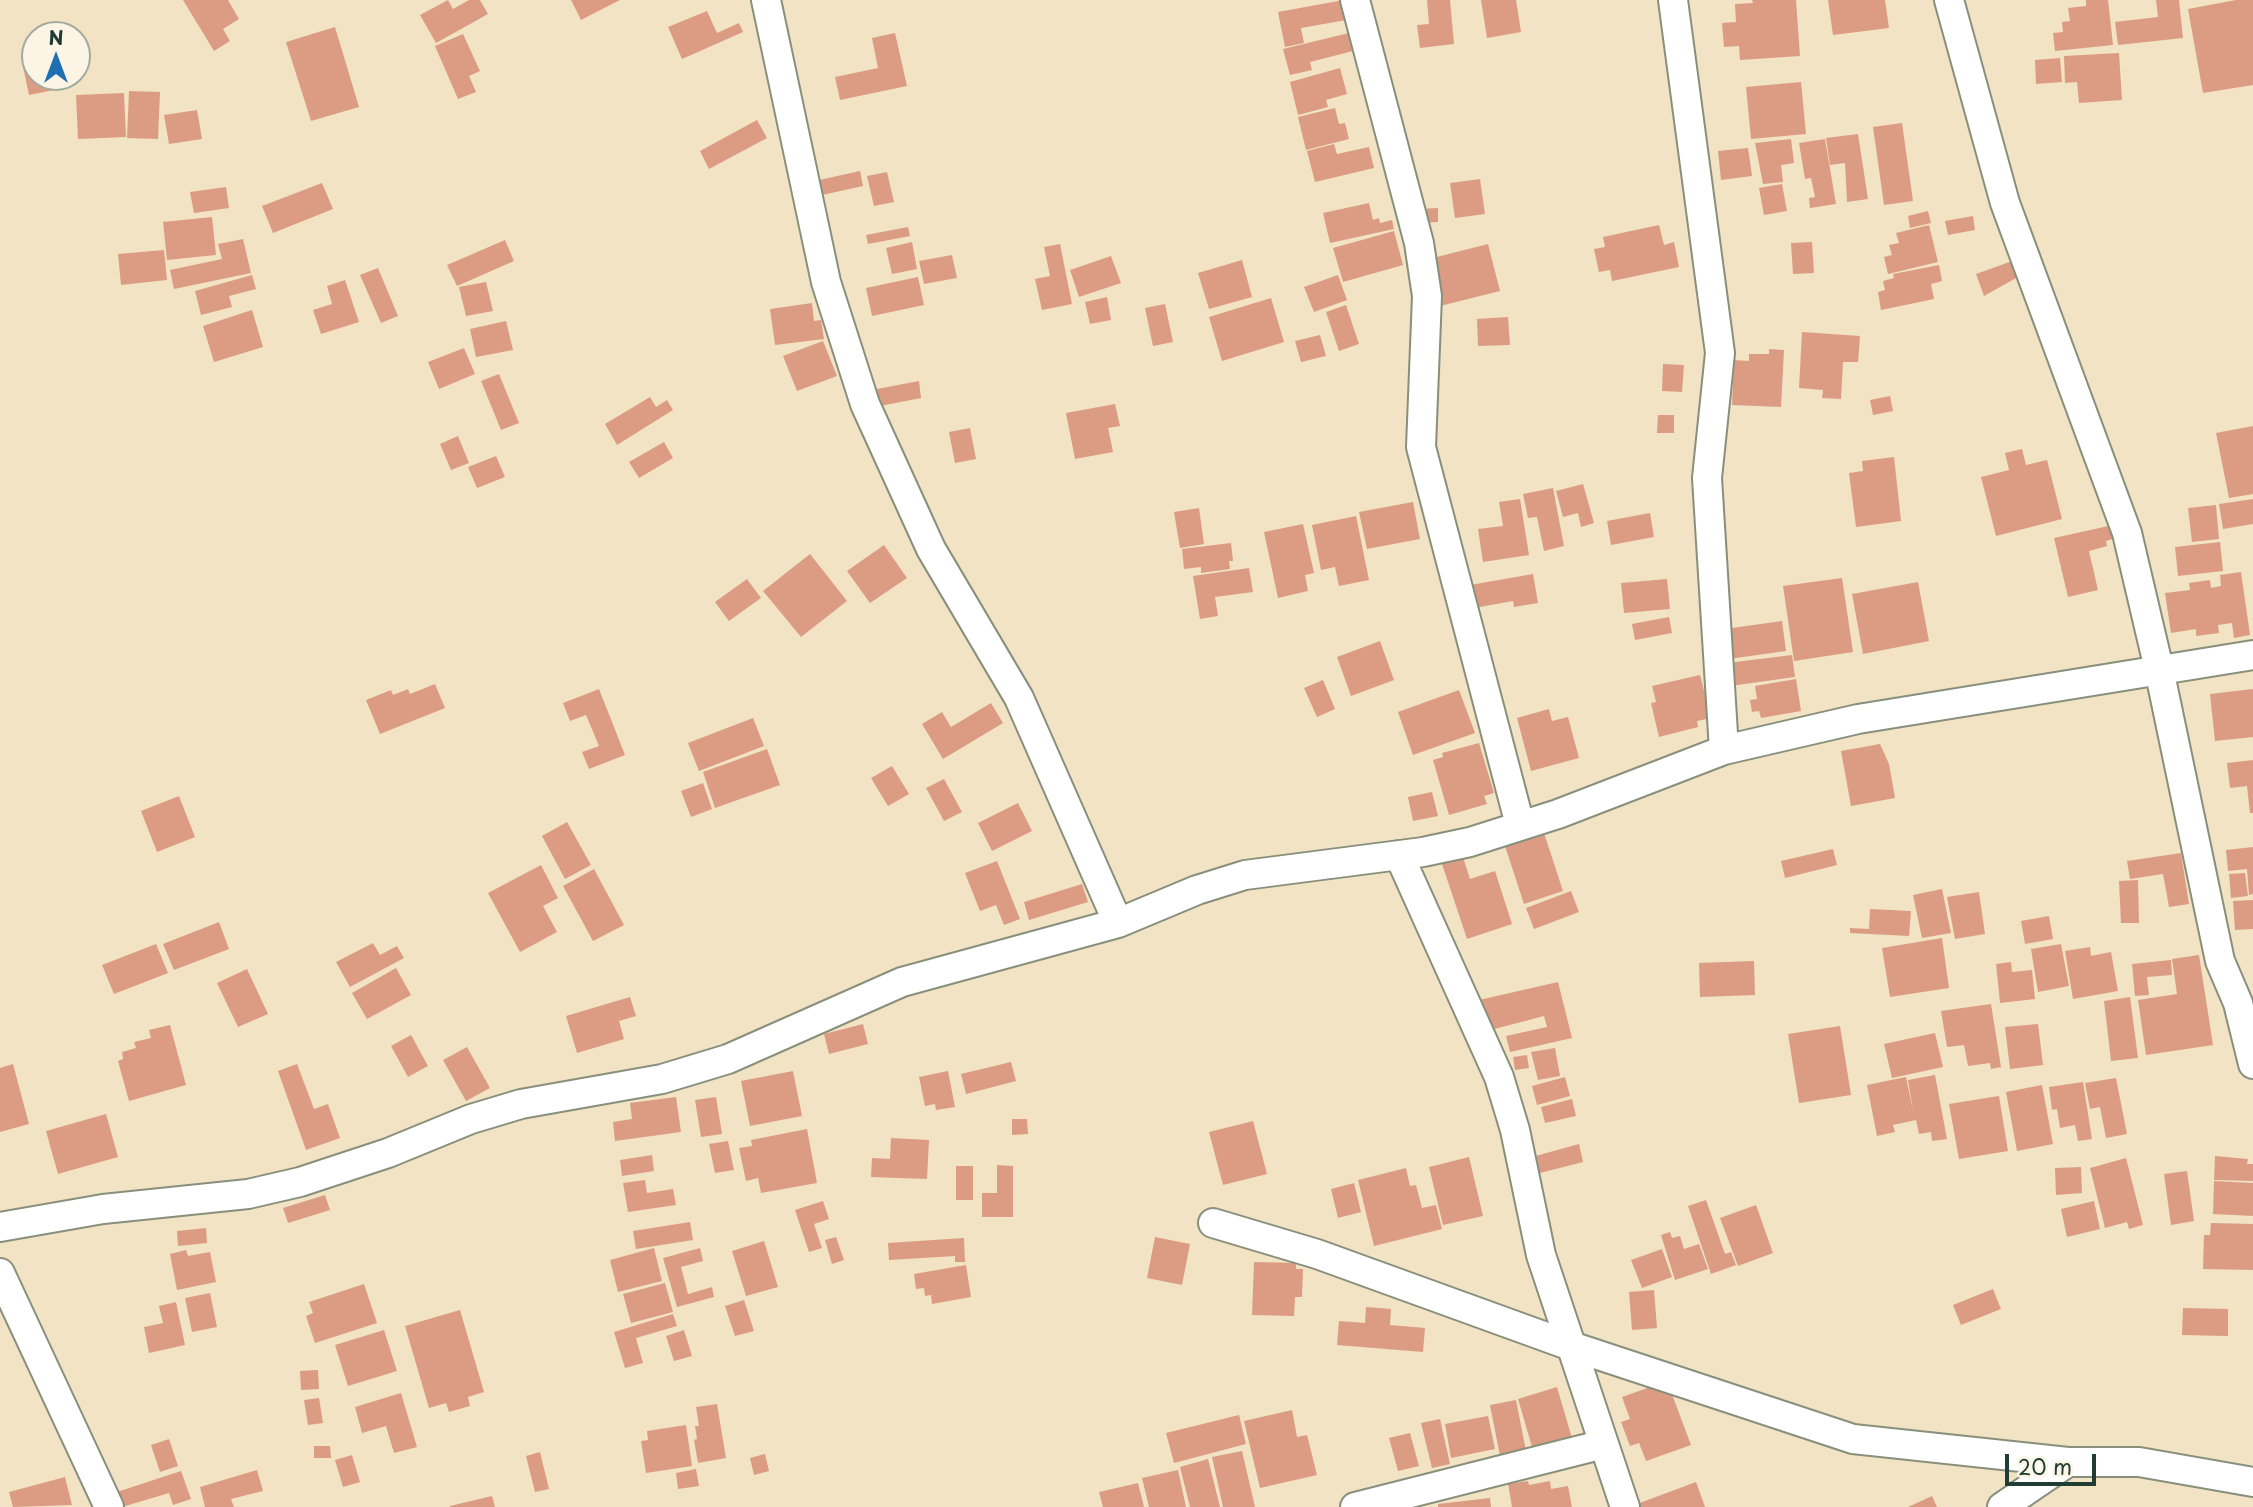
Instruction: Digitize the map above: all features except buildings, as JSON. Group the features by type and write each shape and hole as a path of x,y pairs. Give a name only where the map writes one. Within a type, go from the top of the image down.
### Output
{"street":[{"path":"766,0 826,282 865,404 931,549 1019,698 1118,923"},
{"path":"1355,0 1419,243 1427,296 1421,447 1520,825"},
{"path":"1674,0 1720,353 1707,478 1724,750"},
{"path":"1949,0 2005,203 2127,533 2159,669 2220,961 2246,1003 2253,1064"},
{"path":"0,1227 103,1209 248,1194 300,1182 483,1115 521,1104 662,1079 728,1059 902,982 1118,923 1197,890 1245,875 1399,855 1470,842 1559,814 1724,750 1858,719 2253,655"},
{"path":"1399,855 1499,1077 1515,1130 1541,1255 1625,1507"},
{"path":"1213,1223 1317,1254 1571,1346 1853,1439 2068,1462 2138,1462 2253,1482"},
{"path":"0,1273 109,1507"},
{"path":"1355,1507 1604,1444"},
{"path":"2002,1507 2068,1462"}]}
